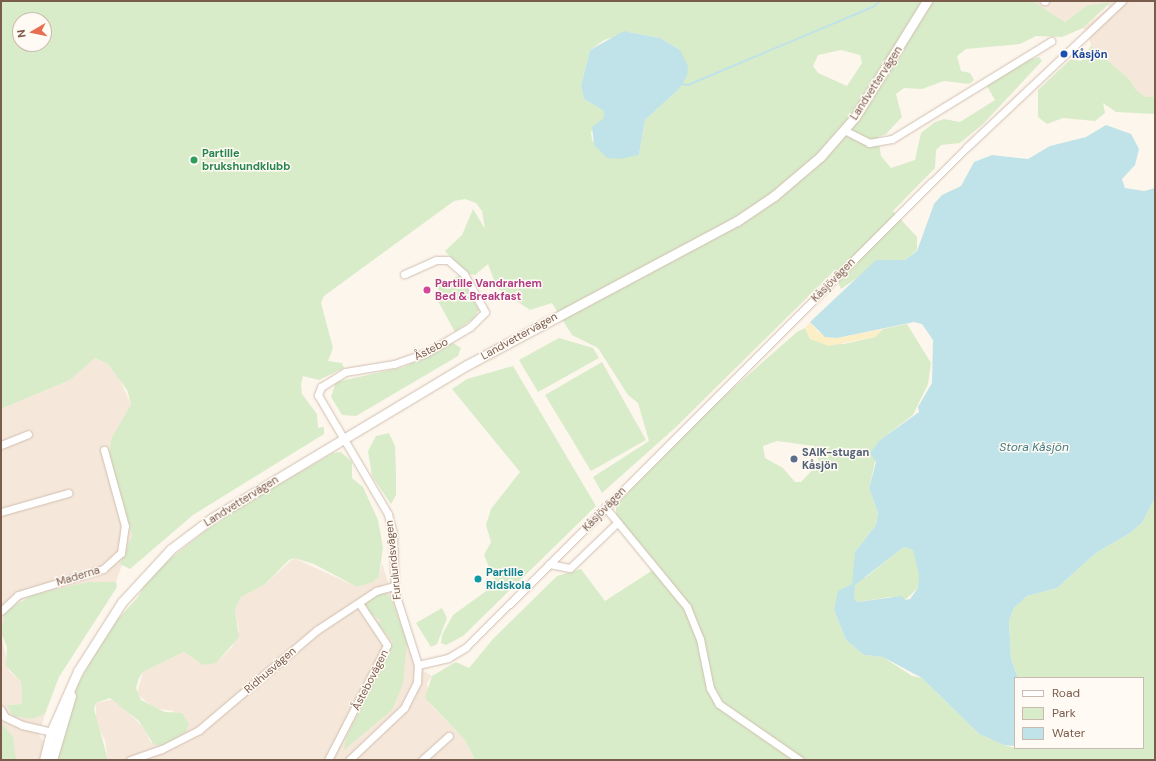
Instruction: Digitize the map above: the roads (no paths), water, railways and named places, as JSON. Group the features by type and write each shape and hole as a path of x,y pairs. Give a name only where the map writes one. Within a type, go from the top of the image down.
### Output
{"street":[{"name":"Landvettervägen","path":"44,760 55,733 71,685 90,652 122,602 171,549 212,518 344,438 511,340 737,221 803,173 844,130 874,91 927,1"},
{"name":"Kåsjövägen","path":"418,665 448,658 466,647 972,142 1122,1"},
{"path":"844,130 869,143 892,139 1051,41"},
{"name":"Åstebo","path":"344,438 318,395 321,386 345,372 394,364 426,353 470,327 485,312 464,274 448,260 436,260 404,274"},
{"path":"1,445 28,434"},
{"name":"Furulundsvägen","path":"344,438 388,514 393,533 394,586 418,665 417,682 404,708 349,760"},
{"name":"Maderna","path":"1,611 18,595 103,569 121,553 125,526 104,450"},
{"path":"1,512 68,493"},
{"path":"605,508 687,607 700,639 710,688 719,704 800,760"},
{"name":"Kåsjövägen","path":"549,564 570,568 618,522"},
{"name":"Ridhusvägen","path":"130,760 148,757 208,723 316,630 382,588 394,586"},
{"name":"Åstebovägen","path":"328,760 387,645 359,603"},
{"path":"1,710 5,716 22,725 55,733"},
{"name":"Landvettervägen","path":"52,760 55,733"},
{"path":"422,760 449,736"}],"water":[{"path":"624,31 660,38 680,50 688,66 687,76 678,90 645,120 639,155 620,159 607,158 594,145 592,127 604,118 604,111 584,99 581,86 590,50"},
{"name":"Stora Kåsjön","path":"1106,125 1131,134 1139,149 1135,165 1122,179 1125,188 1144,191 1155,188 1155,498 1142,523 1130,533 1096,553 1057,588 1027,596 1014,608 1009,621 1011,659 1018,677 1014,677 1014,746 1004,745 979,734 922,678 883,657 864,655 846,640 834,610 838,591 852,584 855,552 876,525 878,513 869,488 876,462 870,453 880,440 919,412 918,407 932,383 933,340 922,324 914,322 837,338 825,337 810,322 876,260 905,260 917,251 934,204 942,195 961,186 974,162 992,155 1028,159 1050,146 1086,137","holes":["904,547 913,550 919,575 918,588 910,599 905,600 902,596 857,602 854,598 855,585"]}],"waterway":[{"path":"682,84 688,85 873,7 880,1"}],"place":[{"name":"Kåsjön","path":"1064,54"},
{"name":"Partille brukshundklubb","path":"194,160"},
{"name":"Partille Vandrarhem Bed & Breakfast","path":"427,290"},
{"name":"SAIK-stugan Kåsjön","path":"794,459"},
{"name":"Partille Ridskola","path":"478,579"}]}
